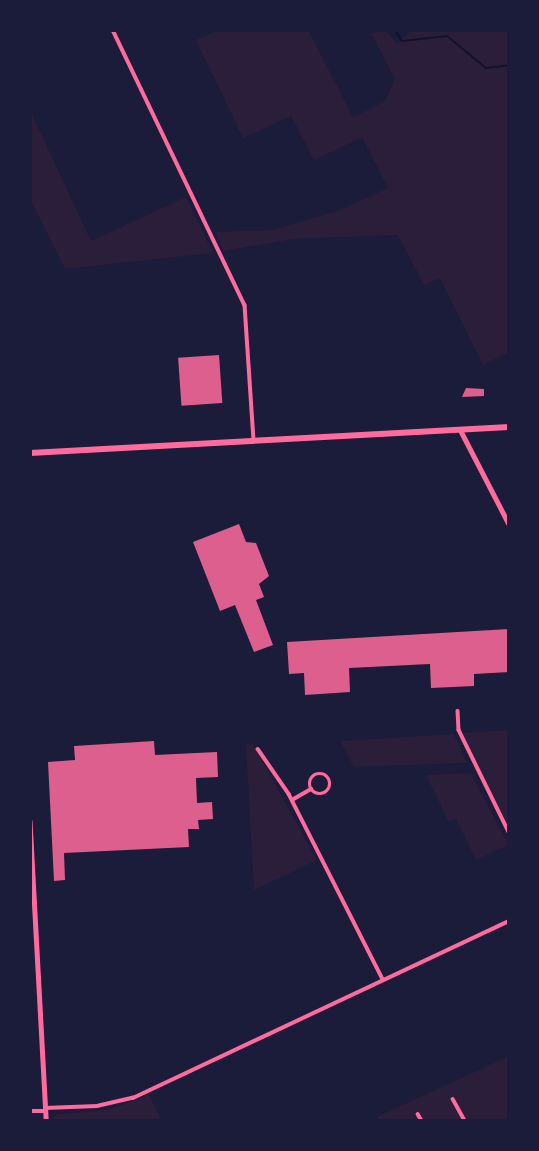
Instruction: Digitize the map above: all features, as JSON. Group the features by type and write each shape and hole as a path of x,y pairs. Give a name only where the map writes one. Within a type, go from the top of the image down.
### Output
{"highway":[{"path":"30,453 509,427"}],"main road":[{"path":"460,430 509,525"}],"street":[{"path":"114,30 246,305 254,442"},
{"path":"458,711 463,738 509,832"},
{"path":"258,749 292,800 383,979"},
{"path":"292,800 311,789 326,793 328,778 313,777 311,789"},
{"path":"30,821 46,1121"},
{"path":"30,1111 97,1106 133,1098 509,921"},
{"path":"453,1099 465,1121"},
{"path":"418,1114 422,1121"}],"shaded area":[{"path":"219,30 308,30 353,117 385,101 395,79 371,33 386,31 397,44 412,30 509,30 509,352 483,365 440,278 424,285 398,235 293,239 223,251 216,232 274,230 340,210 388,188 362,137 314,160 291,116 243,138 196,40"},
{"path":"30,110 91,241 186,197 213,253 65,269 30,199"},
{"path":"509,730 509,830 463,733"},
{"path":"454,734 467,763 354,767 340,741"},
{"path":"253,744 317,860 254,890 246,745"},
{"path":"471,773 508,845 476,860 456,819 449,822 426,775"},
{"path":"509,1056 509,1121 379,1121 377,1117"},
{"path":"149,1095 162,1121 50,1121 58,1114 109,1110"}],"building":[{"path":"219,355 222,403 181,406 178,358"},
{"path":"466,388 484,389 484,396 462,397"},
{"path":"239,524 246,542 256,543 269,576 259,584 264,597 256,600 273,645 254,652 235,605 220,611 193,542"},
{"path":"509,629 509,672 474,674 474,686 431,688 430,664 349,668 350,692 305,695 304,673 289,674 287,642"},
{"path":"154,741 155,755 217,752 218,777 196,778 197,803 212,802 213,819 198,820 199,829 188,829 189,847 64,853 65,880 54,881 48,762 75,760 74,746"}],"waterway":[{"path":"395,30 402,41 447,36 486,68 509,65"}]}
